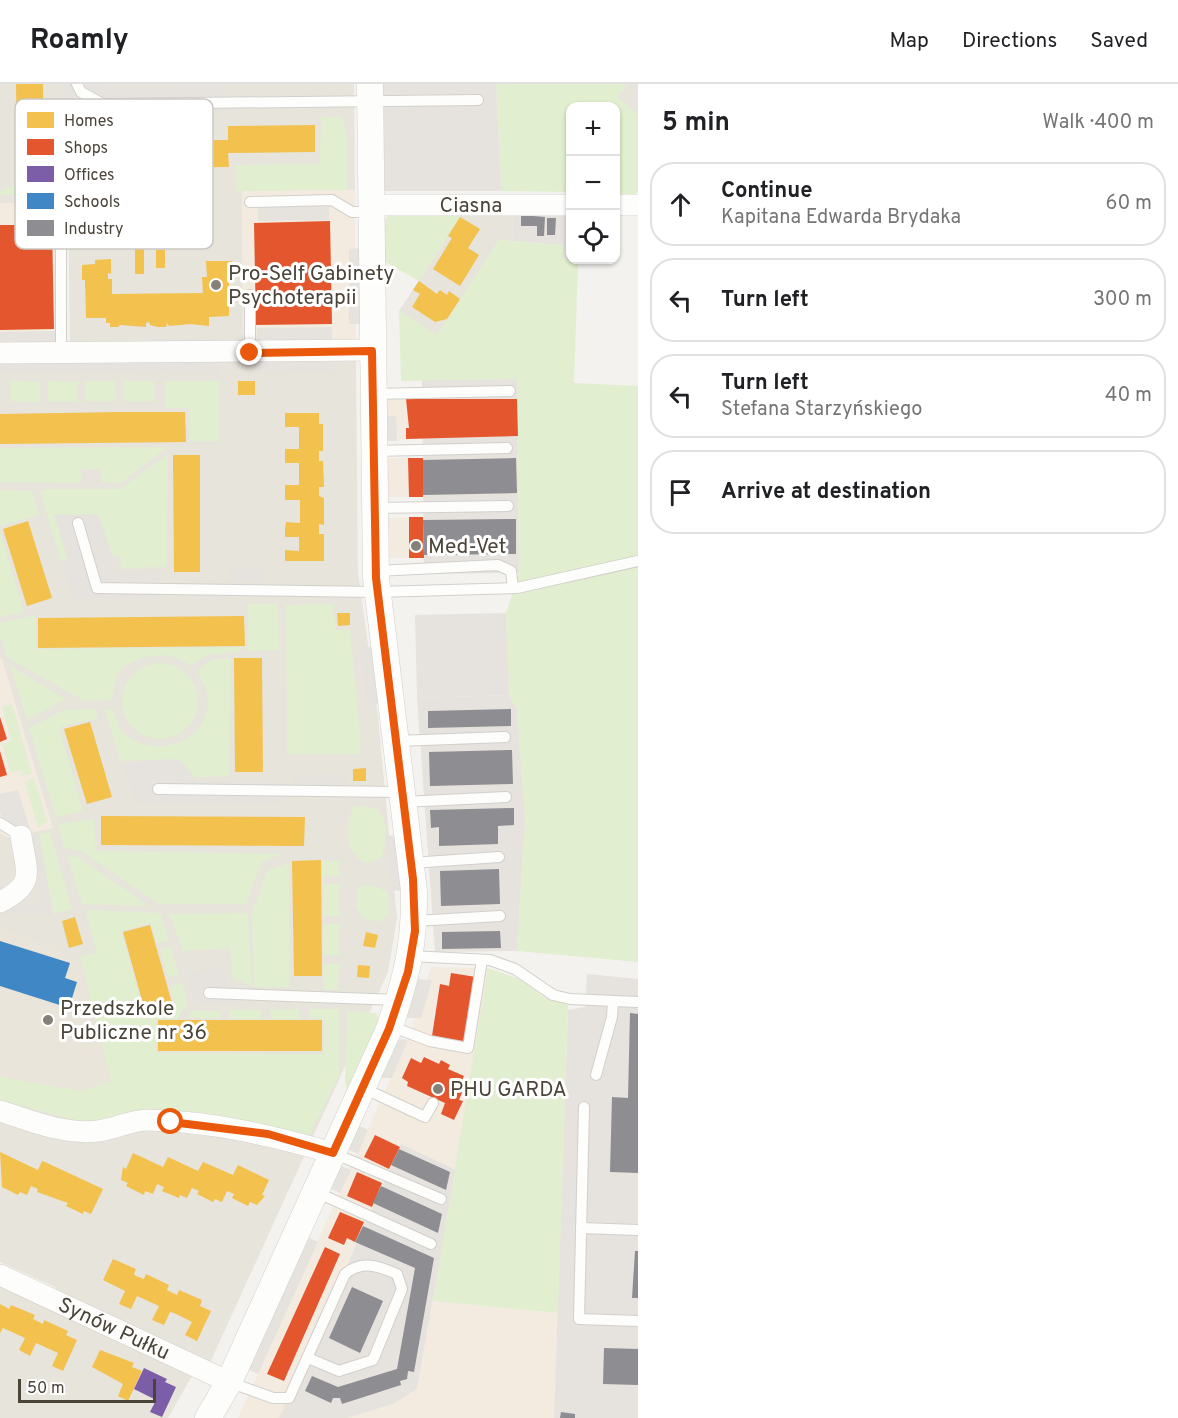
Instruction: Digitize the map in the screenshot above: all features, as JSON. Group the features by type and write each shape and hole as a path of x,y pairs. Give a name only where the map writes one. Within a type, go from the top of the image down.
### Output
{"street":[{"path":"208,1418 229,1382 390,1026 410,956 415,921 411,863 377,581 370,93"},
{"name":"Ciasna","path":"371,208 566,205"},
{"path":"620,205 638,205"},
{"path":"0,353 372,351"},
{"path":"0,902 17,894 24,887 27,875 21,836"},
{"path":"0,1112 78,1133 102,1131 144,1120 163,1121 268,1134 333,1153"},
{"name":"Synów Pułku","path":"0,1275 229,1382"}],"lane":[{"path":"77,84 81,92 94,99"},
{"path":"213,99 370,93 478,100"},
{"path":"250,201 332,200 352,212 371,208"},
{"path":"61,353 62,249"},
{"path":"250,295 250,353"},
{"path":"373,394 510,391"},
{"path":"374,451 507,448"},
{"path":"375,508 508,506"},
{"path":"78,523 97,588 377,581 513,588 638,561"},
{"path":"377,581 498,565 511,571 513,588"},
{"path":"396,741 505,737"},
{"path":"158,789 403,797 506,797"},
{"path":"0,823 21,836"},
{"path":"411,863 499,857"},
{"path":"415,921 500,916"},
{"path":"410,956 482,960 515,969 553,995 570,999 638,1002"},
{"path":"390,1026 430,1041 468,1048 482,960"},
{"path":"209,993 399,1000"},
{"path":"596,1075 612,1017 613,1001"},
{"path":"363,1088 425,1117 433,1103"},
{"path":"584,1107 579,1319 638,1321"},
{"path":"333,1153 441,1199"},
{"path":"316,1192 431,1244"},
{"path":"581,1228 638,1230"},
{"path":"229,1382 273,1398 289,1398 345,1274 352,1268 367,1264 397,1274 402,1289 373,1360 339,1371 308,1358"}],"shaded area":[{"path":"0,84 354,84 355,190 242,191 243,341 70,342 69,249 213,249 213,99 15,99 15,203 0,203"},
{"path":"64,84 73,84 75,99 64,99"},
{"path":"86,84 113,87 224,86 224,97 110,98 94,93"},
{"path":"380,84 496,84 501,191 383,191"},
{"path":"627,84 638,84 638,115 617,97"},
{"path":"213,107 232,107 213,115"},
{"path":"355,190 356,340 243,341 242,191"},
{"path":"329,200 329,220 258,221 257,201"},
{"path":"0,203 15,203 15,249 58,249 58,342 0,342"},
{"path":"463,212 513,214 512,241 499,240 437,336 399,311"},
{"path":"513,214 566,216 566,259 563,257 562,245 512,241"},
{"path":"361,248 362,324 349,324 349,249"},
{"path":"332,327 332,339 257,341 257,328"},
{"path":"58,331 58,342 0,342 0,332"},
{"path":"335,359 335,373 258,374 258,360"},
{"path":"356,360 358,572 378,717 397,918 388,972 209,1365 60,1297 55,1287 0,1262 0,362"},
{"path":"0,362 220,362 220,374 0,373"},
{"path":"517,379 519,573 424,574 422,380"},
{"path":"385,399 422,399 423,439 385,440"},
{"path":"385,416 396,416 397,441 385,441"},
{"path":"385,458 423,458 423,497 386,497"},
{"path":"98,514 116,571 161,570 161,598 73,598 61,561 68,560 54,515"},
{"path":"423,517 424,558 387,558 386,518"},
{"path":"229,568 263,568 264,582 229,582"},
{"path":"506,613 509,695 417,698 415,615"},
{"path":"372,647 380,703 367,705 359,648"},
{"path":"0,659 2,659 53,828 9,838 0,834"},
{"path":"509,695 517,710 525,818 517,951 435,952 417,698"},
{"path":"178,761 188,775 197,781 281,782 280,803 135,803 122,764"},
{"path":"348,774 348,786 292,787 292,775"},
{"path":"18,790 30,829 21,831 2,819 0,812 0,794"},
{"path":"39,833 53,914 8,914 10,906 37,906 41,903 28,835"},
{"path":"397,835 403,890 391,891 386,836"},
{"name":"Przedszkole Publiczne nr 36","path":"0,929 61,949 63,958 81,963 111,1081 81,1091 0,1077"},
{"path":"222,967 237,1004 195,1004 186,972"},
{"path":"431,967 488,968 456,1170 400,1145 279,1418 238,1418 408,1040"},
{"path":"587,974 638,979 638,1418 554,1418 568,1010 585,1007"},
{"path":"418,979 432,980 421,1018 405,1018"},
{"path":"401,1039 408,1040 392,1078 380,1078 394,1044"},
{"path":"358,1125 368,1130 358,1154 347,1149"},
{"path":"401,1144 456,1170 417,1389 393,1404 347,1418 279,1418"},
{"path":"339,1165 351,1170 340,1193 329,1188"},
{"path":"307,1237 318,1242 258,1374 247,1369"},
{"path":"0,1285 193,1374 168,1418 0,1418"},
{"path":"433,1301 558,1313 554,1418 347,1418 393,1404 417,1389"}],"green space":[{"path":"496,84 627,84 617,97 638,115 638,192 633,195 620,195 620,102 566,102 566,192 501,191"},
{"path":"321,117 342,117 347,135 347,190 236,191 236,165 320,164"},
{"path":"15,184 15,195 0,195 0,191"},
{"path":"463,212 419,281 382,260 381,225 389,215"},
{"path":"499,240 563,245 563,257 566,259 566,264 578,265 574,383 638,386 638,962 517,951 525,818 517,710 509,695 506,613 519,573 517,379 401,381 399,311 437,335"},
{"path":"10,381 40,382 40,402 10,401"},
{"path":"48,381 78,382 78,401 48,401"},
{"path":"85,381 115,381 116,401 85,401"},
{"path":"124,381 154,381 154,401 124,401"},
{"path":"165,381 219,381 219,441 190,441 189,408 165,408"},
{"path":"167,447 121,483 101,482 101,469 81,469 81,483 0,482 0,448"},
{"path":"168,454 167,567 121,568 120,555 113,556 98,514 68,560 61,561 40,492 48,489 120,489"},
{"path":"0,490 32,491 39,515 0,526"},
{"path":"0,531 24,612 0,617"},
{"path":"248,604 278,604 279,650 248,651"},
{"path":"333,604 336,630 350,630 361,745 358,754 287,754 286,605"},
{"path":"36,615 36,649 245,647 238,652 207,655 191,665 169,655 144,657 126,665 117,675 111,700 84,701 7,657 0,636 0,623"},
{"path":"212,659 231,659 229,776 195,777 179,759 120,761 105,710 113,709 121,729 137,742 150,746 177,743 189,737 199,728 206,716 207,693 197,671"},
{"path":"160,663 175,666 187,674 195,686 198,701 195,716 187,728 175,736 160,739 145,736 133,728 125,716 122,701 125,686 133,674 145,666"},
{"path":"10,666 66,699 27,720"},
{"path":"12,704 32,773 23,776 21,770 11,773 2,744 11,741 2,707"},
{"path":"96,709 98,718 59,727 83,811 56,817 29,728 64,710"},
{"path":"31,779 35,781 47,821 38,828 25,782"},
{"path":"355,806 374,808 382,816 386,834 381,858 365,863 353,852 347,829"},
{"path":"94,819 96,851 283,854 262,862 246,904 159,904 81,851 64,848 58,824"},
{"path":"50,832 72,909 53,914 39,834"},
{"path":"67,856 78,857 149,906 82,904"},
{"path":"322,861 339,861 339,876 322,877"},
{"path":"289,863 289,987 254,987 252,913 267,871"},
{"path":"323,884 339,884 339,916 323,916"},
{"path":"370,885 388,892 388,915 379,922 362,917 356,905 358,888"},
{"path":"85,910 160,913 169,940 157,943 151,923 121,931 144,1012 175,1003 170,987 182,983 188,1003 177,1019 156,1019 156,1053 324,1054 325,1019 309,1018 309,1009 339,1009 339,1075 309,1136 277,1127 155,1109 136,1110 85,1123 0,1100 0,1077 81,1091 111,1081 80,957 97,952"},
{"path":"248,913 252,986 233,978 230,948 183,951 169,914"},
{"path":"323,924 339,924 339,955 323,955"},
{"path":"171,947 179,974 168,977 160,950"},
{"path":"323,964 339,964 338,990 323,989"},
{"path":"488,968 519,979 544,997 568,1005 558,1313 433,1301"},
{"path":"299,1009 299,1019 271,1019 270,1010"},
{"path":"229,1010 261,1010 261,1019 229,1019"},
{"path":"192,1011 220,1011 220,1018 188,1018"},
{"path":"347,1011 376,1013 379,1019 348,1093 345,1082"}],"building: Homes":[{"path":"16,84 43,84 43,99 16,99"},
{"path":"315,125 315,152 228,153 229,167 213,167 213,140 228,140 228,126"},
{"path":"460,217 480,229 468,248 479,255 460,286 433,269 452,238 448,236"},
{"path":"135,249 144,249 144,274 135,274"},
{"path":"156,250 165,250 165,268 156,268"},
{"path":"111,259 111,274 108,273 108,279 112,279 112,294 203,293 202,277 207,277 206,261 232,261 232,275 229,275 229,316 209,317 209,326 190,324 169,326 167,323 166,327 150,325 149,322 146,323 146,327 120,325 110,327 110,323 106,323 106,318 86,318 85,280 82,280 82,265 95,264 95,260"},
{"path":"419,281 437,294 440,290 447,295 449,291 460,299 447,319 435,322 412,307 420,294 413,290"},
{"path":"238,381 255,381 255,395 238,395"},
{"path":"185,412 186,442 0,444 0,414"},
{"path":"285,413 319,413 319,424 323,424 323,451 319,451 319,461 323,461 324,487 319,487 319,496 324,498 324,525 319,524 319,534 324,534 324,561 285,561 285,550 299,551 299,537 285,537 285,530 286,522 300,523 300,500 285,500 285,485 299,485 299,463 285,463 285,449 299,449 299,427 285,427"},
{"path":"173,455 200,455 200,572 174,572"},
{"path":"28,521 52,598 27,606 3,529"},
{"path":"337,613 350,613 350,625 338,626"},
{"path":"244,616 245,646 38,648 38,618"},
{"path":"234,658 262,658 263,772 235,772"},
{"path":"90,722 112,797 87,804 64,729"},
{"path":"366,768 366,781 353,781 353,769"},
{"path":"101,816 305,817 304,846 101,845"},
{"path":"321,860 322,976 294,976 292,861"},
{"path":"75,917 83,944 69,948 62,921"},
{"path":"150,925 172,1003 145,1011 123,932"},
{"path":"366,932 378,935 375,948 363,946"},
{"path":"358,965 370,966 369,978 357,977"},
{"path":"158,1020 322,1020 322,1051 158,1051"},
{"path":"0,1152 38,1170 42,1161 45,1162 103,1189 91,1214 84,1211 83,1214 66,1206 68,1203 37,1192 38,1189 31,1186 27,1195 20,1192 18,1195 2,1187"},
{"path":"133,1153 163,1167 168,1157 198,1171 203,1162 233,1175 238,1165 269,1180 262,1195 265,1196 257,1205 250,1202 248,1206 232,1198 234,1194 227,1191 222,1202 215,1199 213,1202 197,1194 199,1191 192,1188 187,1198 180,1195 179,1198 162,1191 164,1187 157,1184 153,1194 145,1191 144,1195 126,1186 128,1183 121,1180 123,1167 126,1169"},
{"path":"113,1259 136,1269 134,1274 136,1276 144,1279 146,1274 169,1285 167,1290 177,1295 179,1290 202,1300 200,1306 211,1311 197,1341 185,1335 192,1322 174,1313 170,1312 164,1325 152,1320 159,1306 137,1296 131,1309 119,1304 125,1291 103,1280"},
{"path":"0,1304 9,1309 11,1305 35,1315 33,1319 43,1324 44,1320 68,1331 66,1335 77,1340 63,1371 52,1366 58,1353 36,1343 30,1356 19,1350 25,1338 3,1328 0,1333"},
{"path":"100,1350 134,1363 132,1367 142,1371 128,1401 118,1396 123,1384 92,1367"}],"building: Shops":[{"path":"330,221 332,324 256,325 254,223"},
{"path":"0,225 15,225 15,249 52,249 54,329 0,330"},
{"path":"406,399 517,399 518,436 406,439 406,428 409,428"},
{"path":"408,458 423,458 423,497 409,497"},
{"name":"Med-Vet","path":"409,517 423,517 424,558 409,558"},
{"path":"0,717 7,739 0,742"},
{"path":"0,751 7,775 0,777"},
{"path":"451,973 476,977 465,1042 432,1036 440,984 449,986"},
{"name":"PHU GARDA","path":"424,1057 439,1064 441,1060 450,1065 448,1069 464,1076 459,1088 463,1090 459,1100 463,1101 454,1120 441,1114 445,1103 407,1086 408,1082 402,1078 411,1058 421,1063"},
{"path":"375,1135 400,1147 389,1169 364,1157"},
{"path":"357,1172 382,1183 372,1207 347,1196"},
{"path":"340,1212 364,1222 355,1242 347,1238 344,1245 328,1238"},
{"path":"325,1247 340,1254 284,1381 267,1374"}],"building: Offices":[{"path":"144,1368 167,1379 165,1382 176,1387 162,1417 150,1412 156,1400 134,1389"}],"building: Schools":[{"path":"0,941 70,963 65,978 77,982 69,1008 0,986"}],"building: Industry":[{"path":"521,215 545,217 544,236 537,236 537,226 521,226"},
{"path":"547,218 556,218 555,235 547,235"},
{"path":"516,458 517,493 423,495 423,460"},
{"path":"516,519 516,554 424,555 423,520"},
{"path":"511,709 511,726 428,728 428,711"},
{"path":"512,750 513,784 430,786 429,752"},
{"path":"514,808 514,825 498,826 498,844 439,846 439,827 431,828 430,810"},
{"path":"499,869 500,904 441,906 440,871"},
{"path":"500,931 501,948 442,949 442,932"},
{"path":"630,1013 638,1014 638,1173 610,1172 612,1097 628,1098"},
{"path":"399,1149 450,1172 446,1190 391,1165"},
{"path":"381,1186 442,1214 438,1233 373,1203"},
{"path":"363,1226 434,1258 414,1372 408,1371 407,1379 400,1381 401,1385 342,1404 340,1398 333,1398 331,1403 305,1391 312,1376 338,1387 397,1369 415,1268 355,1242"},
{"path":"635,1251 638,1251 638,1298 632,1298"},
{"path":"352,1287 383,1301 360,1353 329,1338"},
{"path":"604,1348 638,1349 638,1385 603,1384"},
{"path":"561,1412 575,1414 575,1418 560,1418"}],"place":[{"name":"Pro-Self Gabinety Psychoterapii","path":"216,285"},
{"name":"Med-Vet","path":"416,546"},
{"name":"Przedszkole Publiczne nr 36","path":"48,1020"},
{"name":"PHU GARDA","path":"438,1089"}],"route":[{"path":"171,1122 268,1134 333,1153 389,1029 408,972 415,931 413,879 376,578 372,351 250,353"}]}
